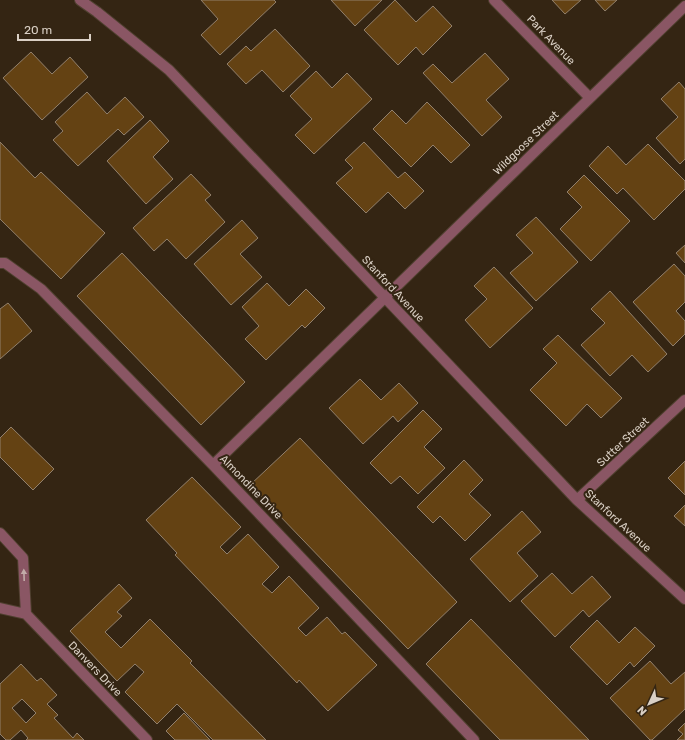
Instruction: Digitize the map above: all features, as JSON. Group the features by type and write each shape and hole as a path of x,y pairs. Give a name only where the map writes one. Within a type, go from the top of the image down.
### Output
{"street":[{"name":"Stanford Avenue","path":"80,0 169,70 578,500 685,599"},
{"name":"Park Avenue","path":"494,0 590,98"},
{"name":"Wildgoose Street","path":"213,465 685,6"},
{"name":"Almondine Drive","path":"0,263 5,263 41,289 213,465 474,740"},
{"name":"Sutter Street","path":"578,500 685,400"},
{"path":"0,533 23,558 26,614 0,608"},
{"name":"Danvers Drive","path":"26,614 147,740"}],"building":[{"path":"201,0 274,0 276,2 220,55 201,35 218,19"},
{"path":"331,0 382,0 355,26"},
{"path":"395,0 416,22 433,6 452,26 423,55 416,47 398,65 364,30"},
{"path":"552,0 581,0 565,14"},
{"path":"595,0 617,0 605,11"},
{"path":"275,29 310,66 283,92 262,70 246,84 227,64 246,46 251,51"},
{"path":"31,52 52,74 70,57 88,77 42,120 3,78"},
{"path":"485,53 509,79 486,100 502,117 482,136 423,73 433,64 452,83"},
{"path":"316,71 332,88 347,73 372,99 314,154 295,135 312,119 290,96"},
{"path":"679,82 685,89 685,159 680,164 656,138 678,117 661,99"},
{"path":"87,92 107,114 125,97 144,117 124,135 118,129 78,166 53,140 63,131 55,122"},
{"path":"427,102 470,145 451,163 433,145 411,167 373,129 392,110 406,124"},
{"path":"150,120 169,141 153,157 173,179 146,204 107,161"},
{"path":"0,142 35,178 41,172 105,233 61,279 0,219"},
{"path":"364,142 398,178 405,172 424,191 405,209 388,192 366,213 336,183 353,168 345,160"},
{"path":"648,144 685,181 685,189 654,220 623,188 617,194 589,166 608,146 626,165"},
{"path":"191,174 211,195 205,200 225,222 186,259 167,239 154,251 133,228"},
{"path":"584,175 630,221 591,261 560,229 582,207 567,192"},
{"path":"536,217 578,262 536,301 510,273 533,253 516,235"},
{"path":"242,220 258,238 240,254 262,277 231,305 194,264"},
{"path":"685,245 685,263 676,253"},
{"path":"122,253 245,382 201,425 77,296"},
{"path":"674,264 685,276 685,302 676,311 685,321 685,334 673,346 633,302"},
{"path":"494,267 533,308 490,348 465,320 487,299 474,286"},
{"path":"267,283 289,306 306,289 325,308 305,328 302,325 266,360 245,339 259,326 242,307"},
{"path":"610,291 667,354 648,372 632,355 610,376 581,345 605,323 591,309"},
{"path":"8,303 32,331 0,359 0,309"},
{"path":"558,335 622,398 601,418 587,404 566,426 530,390 557,363 543,349"},
{"path":"360,379 381,400 399,383 418,403 398,422 393,416 363,444 329,408"},
{"path":"423,410 442,429 424,447 445,468 418,494 400,476 391,484 370,463"},
{"path":"11,427 54,469 33,490 0,457 0,438"},
{"path":"300,438 457,602 408,649 250,485"},
{"path":"464,460 483,480 469,494 491,515 465,541 440,516 433,523 417,507"},
{"path":"685,461 685,495 668,478"},
{"path":"192,477 241,527 220,547 227,554 248,534 279,567 262,584 272,593 289,576 319,608 298,628 306,636 327,617 342,634 345,632 377,665 328,711 299,680 297,683 175,555 177,553 146,520"},
{"path":"685,505 685,526 674,516"},
{"path":"522,511 541,532 517,553 538,576 510,602 470,559"},
{"path":"552,573 572,594 592,576 611,597 589,617 583,610 555,637 521,601"},
{"path":"119,584 132,598 117,612 122,616 105,632 121,648 150,619 192,661 190,663 266,740 213,740 177,704 157,724 125,692 144,672 135,664 117,681 70,631"},
{"path":"471,619 589,740 500,740 426,664"},
{"path":"597,620 619,643 635,627 655,646 634,667 630,662 607,685 570,647"},
{"path":"650,661 671,684 685,672 685,709 652,740 650,740 610,698"},
{"path":"21,664 37,681 41,678 57,695 47,704 58,715 54,718 73,738 77,733 84,740 26,740 28,738 21,730 10,740 6,740 0,734 0,684","holes":["22,699 36,713 26,723 12,708"]},
{"path":"184,713 210,740 175,740 166,731"},
{"path":"685,723 685,740 677,740 683,734 678,730"}]}
